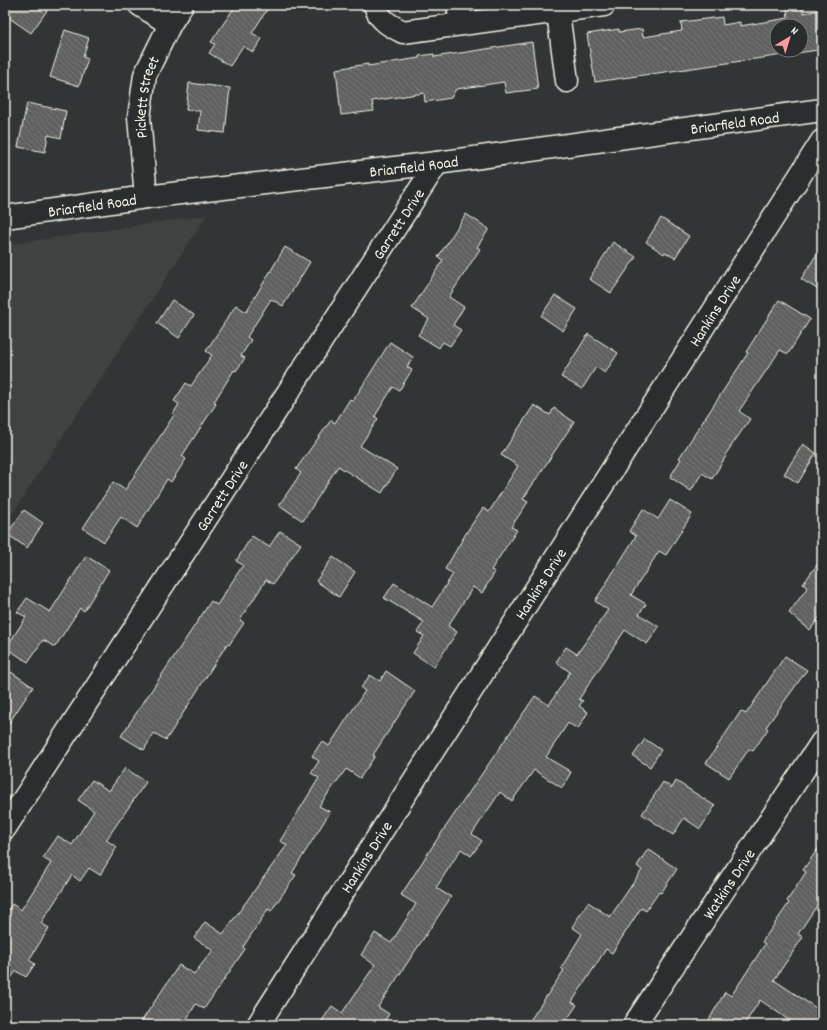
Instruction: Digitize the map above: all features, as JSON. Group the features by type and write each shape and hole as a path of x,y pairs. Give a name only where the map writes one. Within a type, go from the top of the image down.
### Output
{"street":[{"path":"140,5 170,24"},
{"name":"Pickett Street","path":"146,197 139,117 144,75 170,24 182,5"},
{"path":"375,5 378,14 388,25 403,32 460,15 604,5"},
{"path":"558,8 567,81"},
{"name":"Briarfield Road","path":"5,217 146,197 437,163 822,110"},
{"name":"Hankins Drive","path":"258,1025 822,141"},
{"name":"Garrett Drive","path":"5,828 437,163"},
{"name":"Watkins Drive","path":"634,1025 822,742"}],"shaded area":[{"path":"207,215 5,525 5,245"}],"building":[{"path":"5,5 51,5 31,33 5,15"},
{"path":"236,5 270,5 252,33 262,39 253,52 243,46 230,66 209,53 215,44 211,42"},
{"path":"802,5 803,13 820,10 822,45 818,50 809,51 809,18 788,18 787,8"},
{"path":"722,17 723,25 740,22 740,26 769,21 769,57 595,82 587,34 619,29 619,32 642,29 643,37 682,31 681,22"},
{"path":"65,30 89,38 83,57 88,59 79,86 50,77"},
{"path":"532,42 538,89 506,93 504,82 456,89 451,98 425,102 424,93 372,101 374,111 341,115 336,69 368,64 368,66 419,58 419,56 434,54 434,57"},
{"path":"189,83 230,88 225,133 198,130 200,111 186,110"},
{"path":"27,103 66,111 61,138 48,135 45,152 18,147"},
{"path":"466,214 489,229 477,247 480,249 449,297 464,307 453,325 461,330 450,346 443,342 439,348 418,335 429,319 412,308 443,260 438,257"},
{"path":"661,218 689,236 675,258 665,252 664,254 646,242"},
{"path":"613,242 636,257 611,293 589,279"},
{"path":"822,246 822,292 801,279"},
{"path":"285,247 310,262 283,306 271,299 247,337 251,340 241,356 245,358 236,371 234,370 214,402 216,404 182,456 186,459 171,482 167,479 137,528 121,517 104,542 83,528 113,482 125,490 174,415 173,414 179,404 174,401 186,383 191,386 212,355 206,351 236,305 246,312"},
{"path":"555,295 577,309 563,331 541,316"},
{"path":"172,300 194,315 179,338 157,323"},
{"path":"779,300 810,319 788,354 780,350 739,411 750,419 725,455 726,456 712,479 702,473 691,491 670,477 681,459 679,458 748,353 746,352"},
{"path":"588,334 618,353 605,373 596,367 582,389 561,377"},
{"path":"390,342 413,357 407,367 412,370 400,389 398,390 393,387 375,416 378,419 360,446 397,469 382,493 338,466 303,521 279,505 301,473 296,469 331,420 335,423 350,399 353,401"},
{"path":"534,405 550,415 554,408 574,422 523,499 528,502 511,527 517,530 491,570 495,572 482,593 473,587 448,626 457,632 434,667 413,653 424,636 417,632 424,622 384,598 394,583 432,607 453,574 445,569 468,530 483,508 489,512 518,466 501,455"},
{"path":"803,444 816,453 798,483 784,474"},
{"path":"670,500 692,514 666,555 659,551 631,595 646,604 639,614 659,627 647,644 625,630 579,699 583,701 579,706 588,712 578,729 568,723 546,757 571,772 562,788 534,770 512,801 500,792 472,834 482,841 471,856 461,849 436,888 451,897 378,1007 389,1014 382,1025 319,1025 332,1006 342,1013 375,965 361,955 375,933 391,943 416,904 401,895 535,696 549,705 570,672 556,662 566,647 577,654 608,610 595,601 636,536 629,531 643,509 658,519"},
{"path":"24,510 43,523 27,548 7,534"},
{"path":"280,531 301,544 273,584 266,580 240,620 244,623 229,645 227,644 166,740 154,733 144,750 121,736 211,601 217,605 243,565 236,561 252,536 269,547"},
{"path":"86,556 109,570 84,611 80,608 55,647 43,640 28,662 6,648 26,617 17,612 27,598 50,612"},
{"path":"333,557 355,572 339,597 316,581"},
{"path":"822,558 822,614 810,630 789,613 807,588 803,584"},
{"path":"785,656 807,670 766,727 768,729 753,751 749,749 729,778 706,763 741,711 746,714"},
{"path":"386,671 415,691 373,755 375,756 360,778 346,769 319,806 330,812 292,873 296,875 271,911 268,909 243,947 245,949 204,1009 196,1004 183,1025 139,1025 179,965 194,974 213,950 194,938 205,922 223,934 287,845 280,841 319,778 311,773 319,761 312,756 322,741 329,746 365,691 361,688 370,675 380,681"},
{"path":"11,672 33,687 5,729 5,681"},
{"path":"645,739 661,750 650,767 633,756"},
{"path":"125,768 146,782 106,840 117,847 100,875 89,868 80,881 72,875 41,923 49,928 29,960 35,964 26,977 16,971 5,987 5,915 12,904 21,910 51,863 43,858 58,836 72,845 94,811 78,800 92,780 109,791"},
{"path":"676,781 715,806 700,829 684,818 673,835 642,814 663,782 672,788"},
{"path":"822,843 822,898 798,934 803,937 774,980 822,1012 822,1016 816,1025 796,1025 760,1000 744,1025 706,1025 725,992 731,996 765,944 762,942 789,903 787,901 806,872 803,870"},
{"path":"648,849 677,869 661,893 659,892 646,911 641,908 612,953 606,949 572,1002 577,1005 563,1025 527,1025 564,970 561,968 582,934 572,927 588,902 610,917 642,870 637,866"}]}
